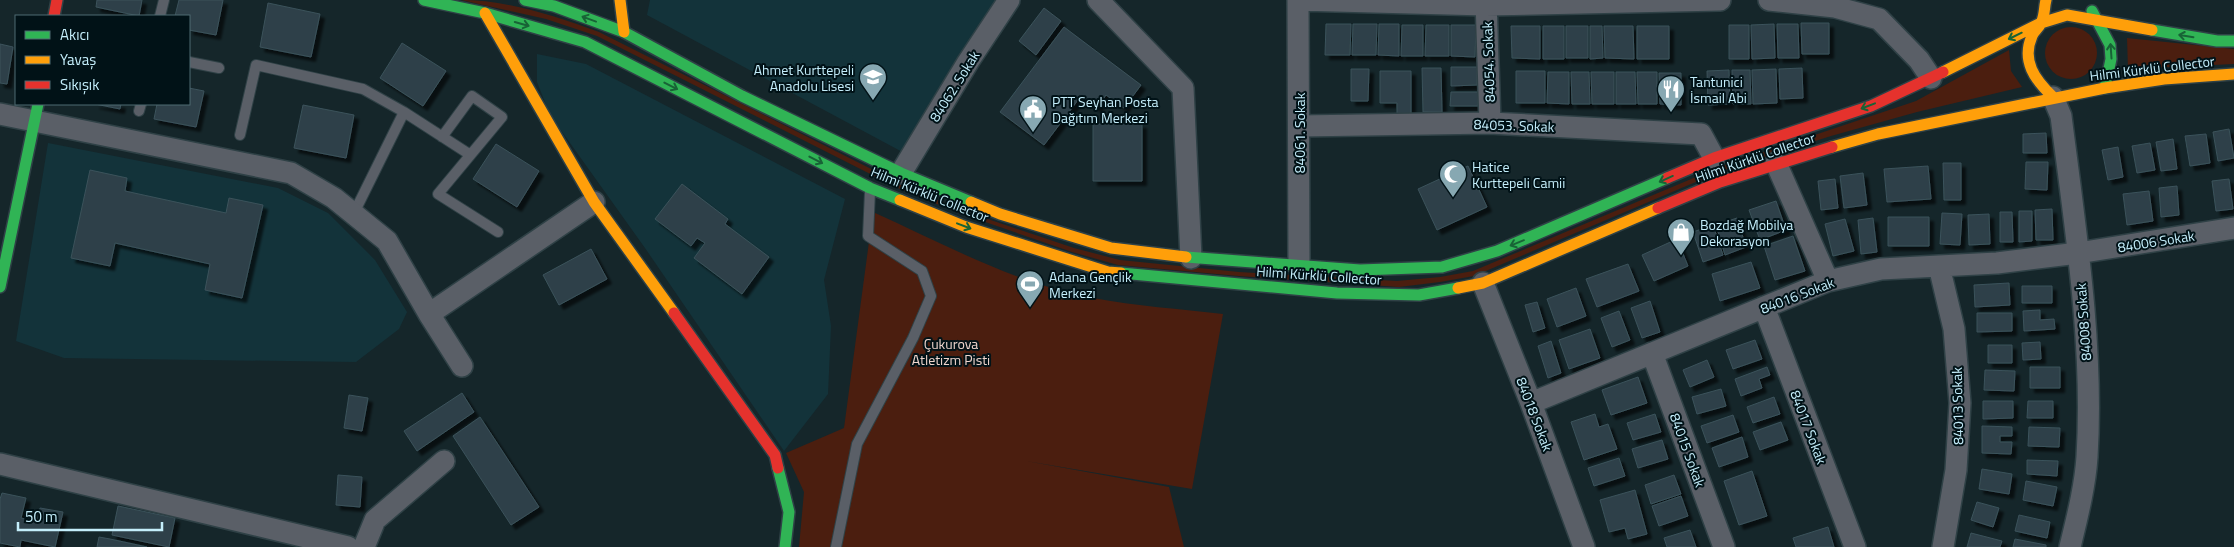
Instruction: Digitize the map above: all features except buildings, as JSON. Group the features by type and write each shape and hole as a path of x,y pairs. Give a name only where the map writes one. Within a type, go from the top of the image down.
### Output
{"main road":[{"path":"54,15 57,0"},
{"name":"Hilmi Kürklü Collector","path":"424,0 485,13 586,42 870,188 966,227 1108,272 1337,293 1419,295 1483,283 1720,182 1776,163 1878,134 2053,97 2105,88 2164,79 2234,74"},
{"name":"Hilmi Kürklü Collector","path":"525,0 557,3 624,32 742,96 901,173 1000,214 1112,248 1191,258 1360,270 1442,267 1506,248 1714,158 1871,106 2041,23 2066,15 2217,41 2234,41"},
{"path":"620,0 624,32"},
{"path":"2046,0 2041,23 2032,34 2028,47 2027,61 2031,74 2039,85 2053,97"},
{"path":"2090,0 2094,20 2104,30 2111,43 2112,57 2105,88"},
{"path":"485,13 594,202 775,455 789,512 785,547"},
{"path":"0,287 36,113"}],"street":[{"name":"84062. Sokak","path":"901,173 968,62 1009,0"},
{"path":"1098,0 1184,88 1191,258"},
{"path":"1298,0 1486,2 1720,0"},
{"name":"84061. Sokak","path":"1298,0 1300,126 1299,266"},
{"path":"1769,0 1835,6 1879,19 1919,60 1931,78"},
{"name":"84054. Sokak","path":"1486,2 1490,123"},
{"name":"84008 Sokak","path":"2053,97 2061,116 2078,253 2088,377 2087,458 2070,547"},
{"path":"0,114 36,113 292,173 334,198 387,241 429,314 462,366"},
{"name":"84053. Sokak","path":"1300,126 1490,123 1701,134 1714,158"},
{"path":"1776,163 1828,281"},
{"path":"429,314 594,202"},
{"name":"84006 Sokak","path":"2078,253 2234,228"},
{"name":"84016 Sokak","path":"1532,404 1828,281 1881,269 1997,263 2078,253"},
{"name":"84013 Sokak","path":"1939,266 1954,329 1960,403 1956,470 1943,547"},
{"name":"84018 Sokak","path":"1483,283 1532,404 1584,547"},
{"name":"84017 Sokak","path":"1764,307 1855,547"},
{"name":"84015 Sokak","path":"1652,354 1724,547"},
{"path":"364,547 375,520 444,461"},
{"path":"0,464 310,542 348,547"}],"lane":[{"path":"160,15 164,0"},
{"path":"190,62 219,68"},
{"path":"240,135 256,65 363,89 404,112 469,154"},
{"path":"442,137 472,96 502,117 469,154 438,194 498,232"},
{"path":"354,213 404,112"},
{"path":"836,547 857,444 913,338 931,296 922,271 868,236 870,188"}],"shaded area":[{"name":"Ahmet Kurttepeli Anadolu Lisesi","path":"650,0 1002,0 908,155 647,15"},
{"path":"537,54 586,64 845,199 824,280 831,326 828,394 784,451 645,248 550,115 537,82"},
{"path":"48,143 278,188 328,213 375,260 407,312 399,329 356,362 64,358 16,341"}],"green space":[{"path":"461,0 514,6 599,32 901,184 961,210 1074,248 1120,260 1239,272 1397,281 1440,277 1473,271 1722,166 1916,101 2009,50 2011,71 2022,87 1917,112 1831,136 1724,170 1474,276 1399,287 1238,276 1118,265 1072,252 959,213 898,188 597,36 546,19"},
{"path":"2066,27 2076,27 2090,34 2097,48 2097,58 2090,72 2076,79 2066,79 2056,75 2049,68 2045,58 2045,48 2049,38 2056,31"},
{"path":"2127,38 2234,49 2234,64 2128,69"},
{"name":"Çukurova Atletizm Pisti","path":"873,212 981,262 1064,292 1125,303 1223,314 1192,489 1026,461 1169,487 1184,547 799,547 804,492 786,453 844,428"}],"traffic: fast":[{"path":"424,0 485,13 585,42 870,188 900,200"},
{"path":"525,0 554,6 624,32 742,96 901,173 971,202"},
{"path":"2092,11 2110,45 2111,59 2105,88"},
{"path":"2152,30 2217,41 2234,41"},
{"path":"0,287 38,105"},
{"path":"1186,257 1360,270 1442,267 1497,251 1667,178"},
{"path":"1121,273 1337,293 1419,295 1458,288"},
{"path":"778,468 789,512 785,547"}],"traffic: slow":[{"path":"620,0 624,32"},
{"path":"2046,0 2044,14 2040,25 2032,36 2028,54 2029,62 2036,77 2053,97"},
{"path":"485,13 594,202 674,313"},
{"path":"1943,72 2041,23 2067,15 2152,30"},
{"path":"1832,147 1878,134 2105,88 2164,79 2234,74"},
{"path":"900,200 966,227 1108,272 1121,273"},
{"path":"971,202 1000,214 1111,248 1186,257"},
{"path":"1458,288 1483,283 1658,208"}],"traffic: jam":[{"path":"54,15 57,0"},
{"path":"1667,178 1714,158 1871,106 1943,72"},
{"path":"1658,208 1720,182 1832,147"},
{"path":"674,313 775,455 778,468"}],"place":[{"name":"Ahmet Kurttepeli Anadolu Lisesi","path":"873,101"},
{"name":"Tantunici İsmail Abi","path":"1671,113"},
{"name":"PTT Seyhan Posta Dağıtım Merkezi","path":"1033,133"},
{"name":"Hatice Kurttepeli Camii","path":"1453,198"},
{"name":"Bozdağ Mobilya Dekorasyon","path":"1681,256"},
{"name":"Adana Gençlik Merkezi","path":"1030,308"}]}
